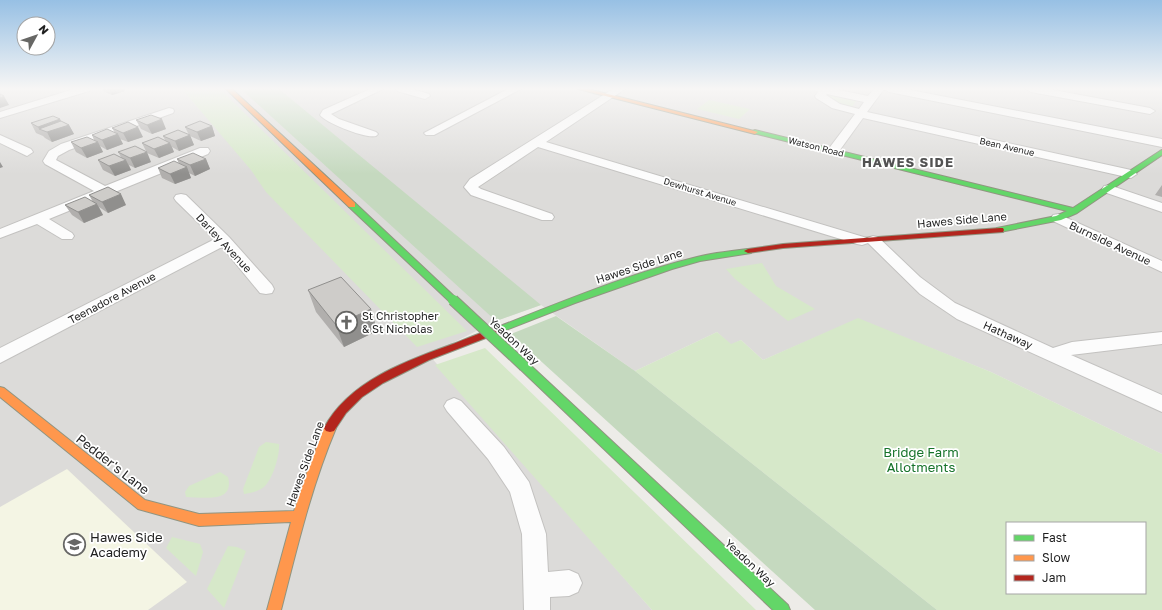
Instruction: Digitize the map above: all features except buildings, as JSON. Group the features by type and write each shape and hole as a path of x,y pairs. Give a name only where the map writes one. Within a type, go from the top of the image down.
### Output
{"street":[{"path":"104,192 49,161 53,154 65,147 150,117"},
{"name":"Yeadon Way","path":"259,117 783,610"},
{"path":"330,117 335,121 372,134"},
{"path":"430,133 460,117"},
{"path":"547,217 476,192 471,187 475,182 576,117"},
{"name":"Watson Road","path":"696,117 1074,211"},
{"path":"833,151 858,117"},
{"name":"Bean Avenue","path":"881,117 1131,174"},
{"path":"1033,117 1162,143"},
{"path":"0,138 27,152"},
{"name":"Dewhurst Avenue","path":"537,143 868,240"},
{"path":"0,234 204,151"},
{"name":"Hawes Side Lane","path":"274,610 299,516 324,441 332,422 360,392 400,368 572,300 669,267 700,259 765,248 1009,229 1058,218 1074,211 1109,189 1162,152"},
{"path":"1109,189 1162,208"},
{"name":"Darley Avenue","path":"181,198 224,240 266,289"},
{"path":"38,218 67,236"},
{"name":"Burnside Avenue","path":"1058,218 1162,267"},
{"name":"Teenadore Avenue","path":"0,356 224,240"},
{"name":"Hathaway","path":"868,240 918,285 940,302 1162,404"},
{"path":"1053,355 1072,348 1162,338"},
{"name":"Pedder's Lane","path":"0,391 142,505 199,520 299,516"},
{"path":"454,406 496,453 521,489 534,534 537,610"},
{"path":"536,585 569,583"}],"shaded area":[{"path":"0,117 1162,117 1162,454 991,372 858,319 763,360 741,340 731,345 717,332 635,371 541,305 496,321 429,355 652,610 0,610"},
{"name":"Hawes Side Academy","path":"67,469 187,582 148,610 0,610 0,507"}],"green space":[{"path":"206,117 249,117 467,331 417,347 266,192 251,170"},
{"path":"272,117 314,117 541,305 496,321"},
{"path":"762,263 776,286 815,309 788,321 735,279 726,269"},
{"path":"556,316 635,371 937,610 815,610 511,334"},
{"name":"Bridge Farm Allotments","path":"858,318 991,372 1162,454 1162,610 937,610 635,371 717,332 731,344 741,340 763,360"},
{"path":"485,348 756,610 652,610 435,365"},
{"path":"266,442 279,444 273,472 263,488 255,492 244,494 243,489 259,447"},
{"path":"220,472 228,477 229,486 227,492 216,497 208,498 186,497 185,492 189,486"},
{"path":"172,537 200,544 203,552 196,576 166,548"},
{"path":"228,546 237,547 246,551 224,608 207,589"}],"traffic: fast":[{"path":"755,132 1074,211"},
{"path":"1000,230 1058,218 1074,211 1162,152"},
{"path":"352,205 453,300"},
{"path":"493,332 572,301 669,267 699,259 748,251"},
{"path":"453,300 524,366"},
{"path":"524,366 783,610"}],"traffic: slow":[{"path":"259,117 352,205"},
{"path":"696,117 755,132"},
{"path":"0,391 142,505 199,520 299,516"},
{"path":"274,610 305,494 330,428"}],"traffic: jam":[{"path":"748,251 783,246 1000,230"},
{"path":"330,428 342,410 359,394 379,380 402,368 493,332"}],"place":[{"name":"St Christopher & St Nicholas","path":"346,322"},
{"name":"Hawes Side Academy","path":"74,544"}],"district":[{"name":"HAWES SIDE","path":"908,162"}]}
